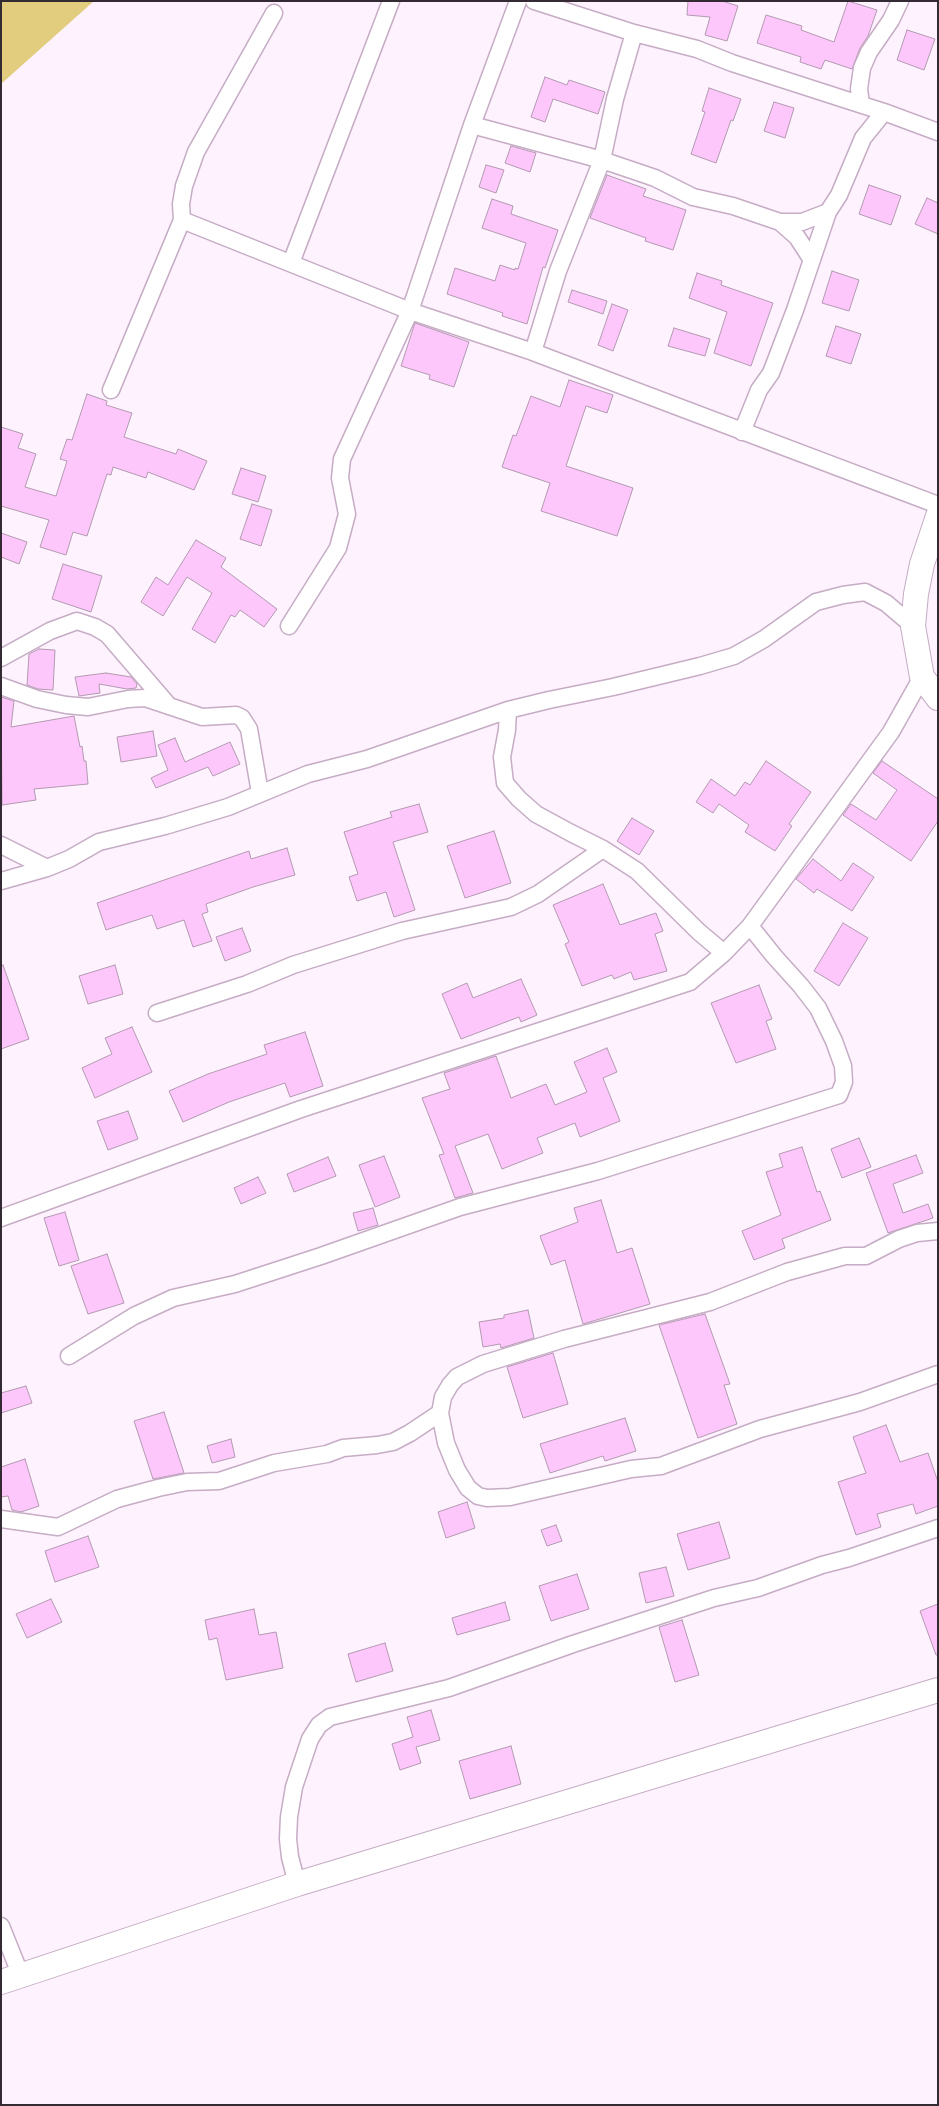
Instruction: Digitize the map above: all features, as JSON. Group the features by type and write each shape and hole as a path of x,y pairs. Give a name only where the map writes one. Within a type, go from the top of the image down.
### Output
{"street":[{"path":"291,263 391,1"},
{"path":"289,626 338,548 347,514 340,478 342,459 410,311 472,125 518,1"},
{"path":"534,1 634,33 697,49 781,80 861,104 938,132"},
{"path":"861,104 862,68 869,52 891,20 900,1"},
{"path":"111,390 182,220 181,204 184,186 196,152 274,13"},
{"path":"533,352 558,271 602,160 615,99 634,33"},
{"path":"742,432 759,390 771,373 828,212 863,138 884,112"},
{"path":"472,125 602,160 655,178 694,197 733,206 780,222 802,222 828,212"},
{"path":"182,220 410,311 533,352 938,505"},
{"path":"780,222 797,237 812,260"},
{"path":"938,516 930,566 916,594 913,626 922,677 938,698"},
{"path":"1,881 47,868 69,859 99,842 165,826 228,807 308,774 367,759 508,710 613,687 734,656 764,639 816,602 865,592 886,603 913,626"},
{"path":"1,658 50,631 77,621 95,627 107,634 169,706"},
{"path":"1,1218 300,1109 690,982 724,953 750,926 891,732 922,677"},
{"path":"1,686 37,699 88,708 128,699 145,698 202,717 236,715 242,718 249,730 260,793"},
{"path":"508,710 508,730 502,756 505,783 519,799 536,814 603,849 636,871 699,932 724,953"},
{"path":"1,845 47,868"},
{"path":"157,1013 247,984 293,965 402,931 511,907 538,894 603,849"},
{"path":"69,1356 134,1316 172,1298 235,1284 460,1207 598,1171 839,1095 844,1082 842,1066 834,1041 818,1008 750,926"},
{"path":"938,1231 918,1233 899,1239 866,1256 846,1256 787,1272 710,1302 564,1339 499,1358 457,1377 443,1397 440,1413 450,1452 457,1470 468,1488 478,1496 510,1498 601,1478 631,1469 661,1466 760,1429 860,1402 938,1374"},
{"path":"1,1519 58,1527 117,1499 150,1490 186,1482 219,1481 274,1463 327,1454 343,1448 393,1442 440,1413"},
{"path":"297,1884 290,1857 288,1839 289,1817 294,1787 310,1739 319,1725 330,1718 448,1688 582,1641 714,1598 758,1588 822,1565 849,1558 938,1528"},
{"path":"1,1926 11,1979 297,1884 938,1690"}],"shaded area":[{"path":"1,1 94,1 1,84"}],"building":[{"path":"688,1 722,1 738,6 727,41 705,35 710,17 687,15"},
{"path":"848,1 877,10 868,36 860,48 852,69 825,60 821,69 800,62 801,57 757,43 766,15 802,26 801,30 834,42"},
{"path":"907,30 935,39 924,70 897,60"},
{"path":"545,77 567,85 569,80 605,92 598,114 553,99 545,122 531,117"},
{"path":"709,88 741,99 733,121 731,120 716,163 691,154 705,112 702,111"},
{"path":"774,102 794,108 785,138 764,131"},
{"path":"511,146 536,153 530,172 505,163"},
{"path":"486,165 504,170 496,193 479,187"},
{"path":"607,175 646,189 643,196 686,210 673,250 645,241 646,238 590,218"},
{"path":"869,185 901,196 891,225 859,214"},
{"path":"927,198 938,203 938,234 915,224"},
{"path":"492,199 513,206 511,214 558,230 545,268 543,267 527,324 502,316 503,313 447,294 455,268 495,281 500,265 515,270 515,268 518,269 526,243 482,228"},
{"path":"832,271 859,280 849,311 822,303"},
{"path":"697,273 722,281 721,285 773,303 751,366 714,353 727,312 689,298"},
{"path":"572,290 607,301 603,314 568,302"},
{"path":"612,304 628,310 613,351 598,345"},
{"path":"415,323 469,342 454,387 429,379 430,375 401,366"},
{"path":"836,326 861,334 851,364 826,356"},
{"path":"674,328 710,339 705,356 668,346"},
{"path":"569,380 613,395 607,413 586,406 566,466 633,488 617,536 541,511 550,483 502,467 513,435 516,436 531,396 560,407"},
{"path":"87,394 107,401 106,405 132,413 124,437 176,454 178,449 207,461 194,490 148,472 146,478 113,467 111,475 107,474 87,536 73,532 66,555 40,547 49,520 1,506 1,427 23,434 18,448 36,454 25,487 56,496 67,461 60,459 67,439 72,440"},
{"path":"241,468 266,476 258,502 232,494"},
{"path":"252,504 272,510 261,546 240,539"},
{"path":"1,533 27,542 19,564 1,557"},
{"path":"196,540 226,558 221,567 277,609 264,627 240,610 235,617 231,615 215,643 192,629 212,593 187,577 163,616 141,602 156,577 168,585"},
{"path":"63,564 102,576 91,612 52,599"},
{"path":"39,649 55,650 53,690 38,689 27,685 29,654"},
{"path":"106,673 131,677 137,684 136,688 127,689 99,684 100,693 79,696 75,677"},
{"path":"1,697 14,701 11,727 74,716 80,747 82,746 84,761 86,761 88,784 34,789 36,800 2,805"},
{"path":"153,731 157,756 121,762 117,737"},
{"path":"175,738 185,762 230,742 240,764 213,776 208,767 156,788 151,778 168,770 158,745"},
{"path":"766,761 811,792 789,824 792,826 775,851 745,832 749,825 719,804 713,813 696,802 711,779 735,796 745,782 750,785"},
{"path":"882,761 938,799 938,821 911,861 843,815 851,804 876,820 897,790 873,773"},
{"path":"419,804 428,832 393,842 415,910 394,917 386,892 357,901 349,877 358,874 344,832 392,817 390,812"},
{"path":"632,818 654,831 639,855 617,841"},
{"path":"494,831 511,883 465,898 447,846"},
{"path":"287,848 295,875 253,887 206,904 208,912 202,914 212,941 193,947 184,920 157,929 152,915 106,930 97,903 249,851 251,859"},
{"path":"813,859 841,881 853,863 874,877 852,911 817,889 814,893 796,879"},
{"path":"603,884 620,925 656,913 663,931 655,934 667,971 634,980 631,972 614,979 612,975 582,986 565,944 569,942 553,905"},
{"path":"843,923 868,938 839,986 814,971"},
{"path":"242,928 251,951 225,961 216,937"},
{"path":"3,965 29,1039 1,1049 1,966"},
{"path":"115,965 123,994 88,1004 79,976"},
{"path":"521,979 537,1015 521,1022 519,1017 461,1039 442,994 467,983 473,998"},
{"path":"759,985 772,1019 766,1021 776,1049 736,1063 711,1003"},
{"path":"132,1027 152,1072 95,1098 82,1068 112,1054 105,1038"},
{"path":"305,1032 323,1086 290,1097 285,1083 229,1102 183,1122 169,1091 208,1074 267,1054 264,1045"},
{"path":"607,1048 617,1072 603,1078 620,1121 580,1137 575,1123 537,1138 543,1153 502,1169 488,1134 455,1146 473,1193 455,1198 439,1155 444,1154 422,1098 450,1089 444,1073 496,1056 511,1098 546,1084 555,1105 587,1092 574,1062"},
{"path":"128,1111 138,1139 108,1150 97,1121"},
{"path":"859,1138 871,1167 842,1178 831,1149"},
{"path":"802,1147 817,1192 820,1191 831,1220 782,1239 785,1248 754,1260 742,1231 781,1215 766,1172 783,1167 779,1154"},
{"path":"916,1155 923,1173 893,1184 903,1213 928,1204 933,1218 888,1233 866,1173"},
{"path":"384,1156 400,1197 375,1207 359,1165"},
{"path":"328,1157 336,1176 294,1192 287,1174"},
{"path":"258,1177 266,1193 241,1204 234,1188"},
{"path":"601,1200 617,1253 632,1248 650,1304 583,1324 565,1260 551,1265 540,1236 578,1222 574,1208"},
{"path":"373,1208 378,1225 358,1231 353,1213"},
{"path":"65,1212 79,1260 59,1266 44,1218"},
{"path":"107,1254 124,1303 88,1314 71,1266"},
{"path":"528,1310 534,1338 501,1348 500,1344 483,1347 479,1322 504,1318 504,1315"},
{"path":"705,1314 730,1384 724,1385 737,1424 698,1438 659,1325"},
{"path":"553,1353 568,1404 523,1418 507,1367"},
{"path":"26,1386 32,1403 1,1413 1,1393"},
{"path":"164,1412 184,1473 153,1479 134,1421"},
{"path":"625,1418 636,1451 605,1461 603,1456 550,1473 540,1444"},
{"path":"886,1425 900,1462 928,1453 938,1482 938,1506 916,1514 913,1504 877,1514 881,1527 856,1535 838,1482 866,1473 853,1437"},
{"path":"231,1439 235,1457 212,1463 207,1446"},
{"path":"25,1459 39,1506 21,1512 12,1510 8,1496 1,1497 1,1467"},
{"path":"467,1502 475,1528 446,1538 438,1512"},
{"path":"719,1522 730,1558 688,1570 677,1534"},
{"path":"556,1525 562,1541 547,1546 541,1530"},
{"path":"88,1536 99,1567 55,1582 45,1551"},
{"path":"666,1567 674,1596 646,1603 639,1573"},
{"path":"577,1574 589,1609 551,1621 539,1586"},
{"path":"51,1599 62,1622 27,1638 16,1614"},
{"path":"505,1602 510,1620 457,1635 452,1618"},
{"path":"938,1604 938,1655 936,1655 920,1611"},
{"path":"254,1609 259,1635 276,1632 283,1668 226,1680 217,1638 209,1640 205,1620"},
{"path":"682,1620 699,1675 675,1682 659,1627"},
{"path":"385,1643 393,1671 356,1682 348,1654"},
{"path":"431,1710 440,1740 416,1747 421,1763 400,1770 392,1744 413,1737 407,1717"},
{"path":"511,1746 521,1784 470,1799 459,1761"}]}
